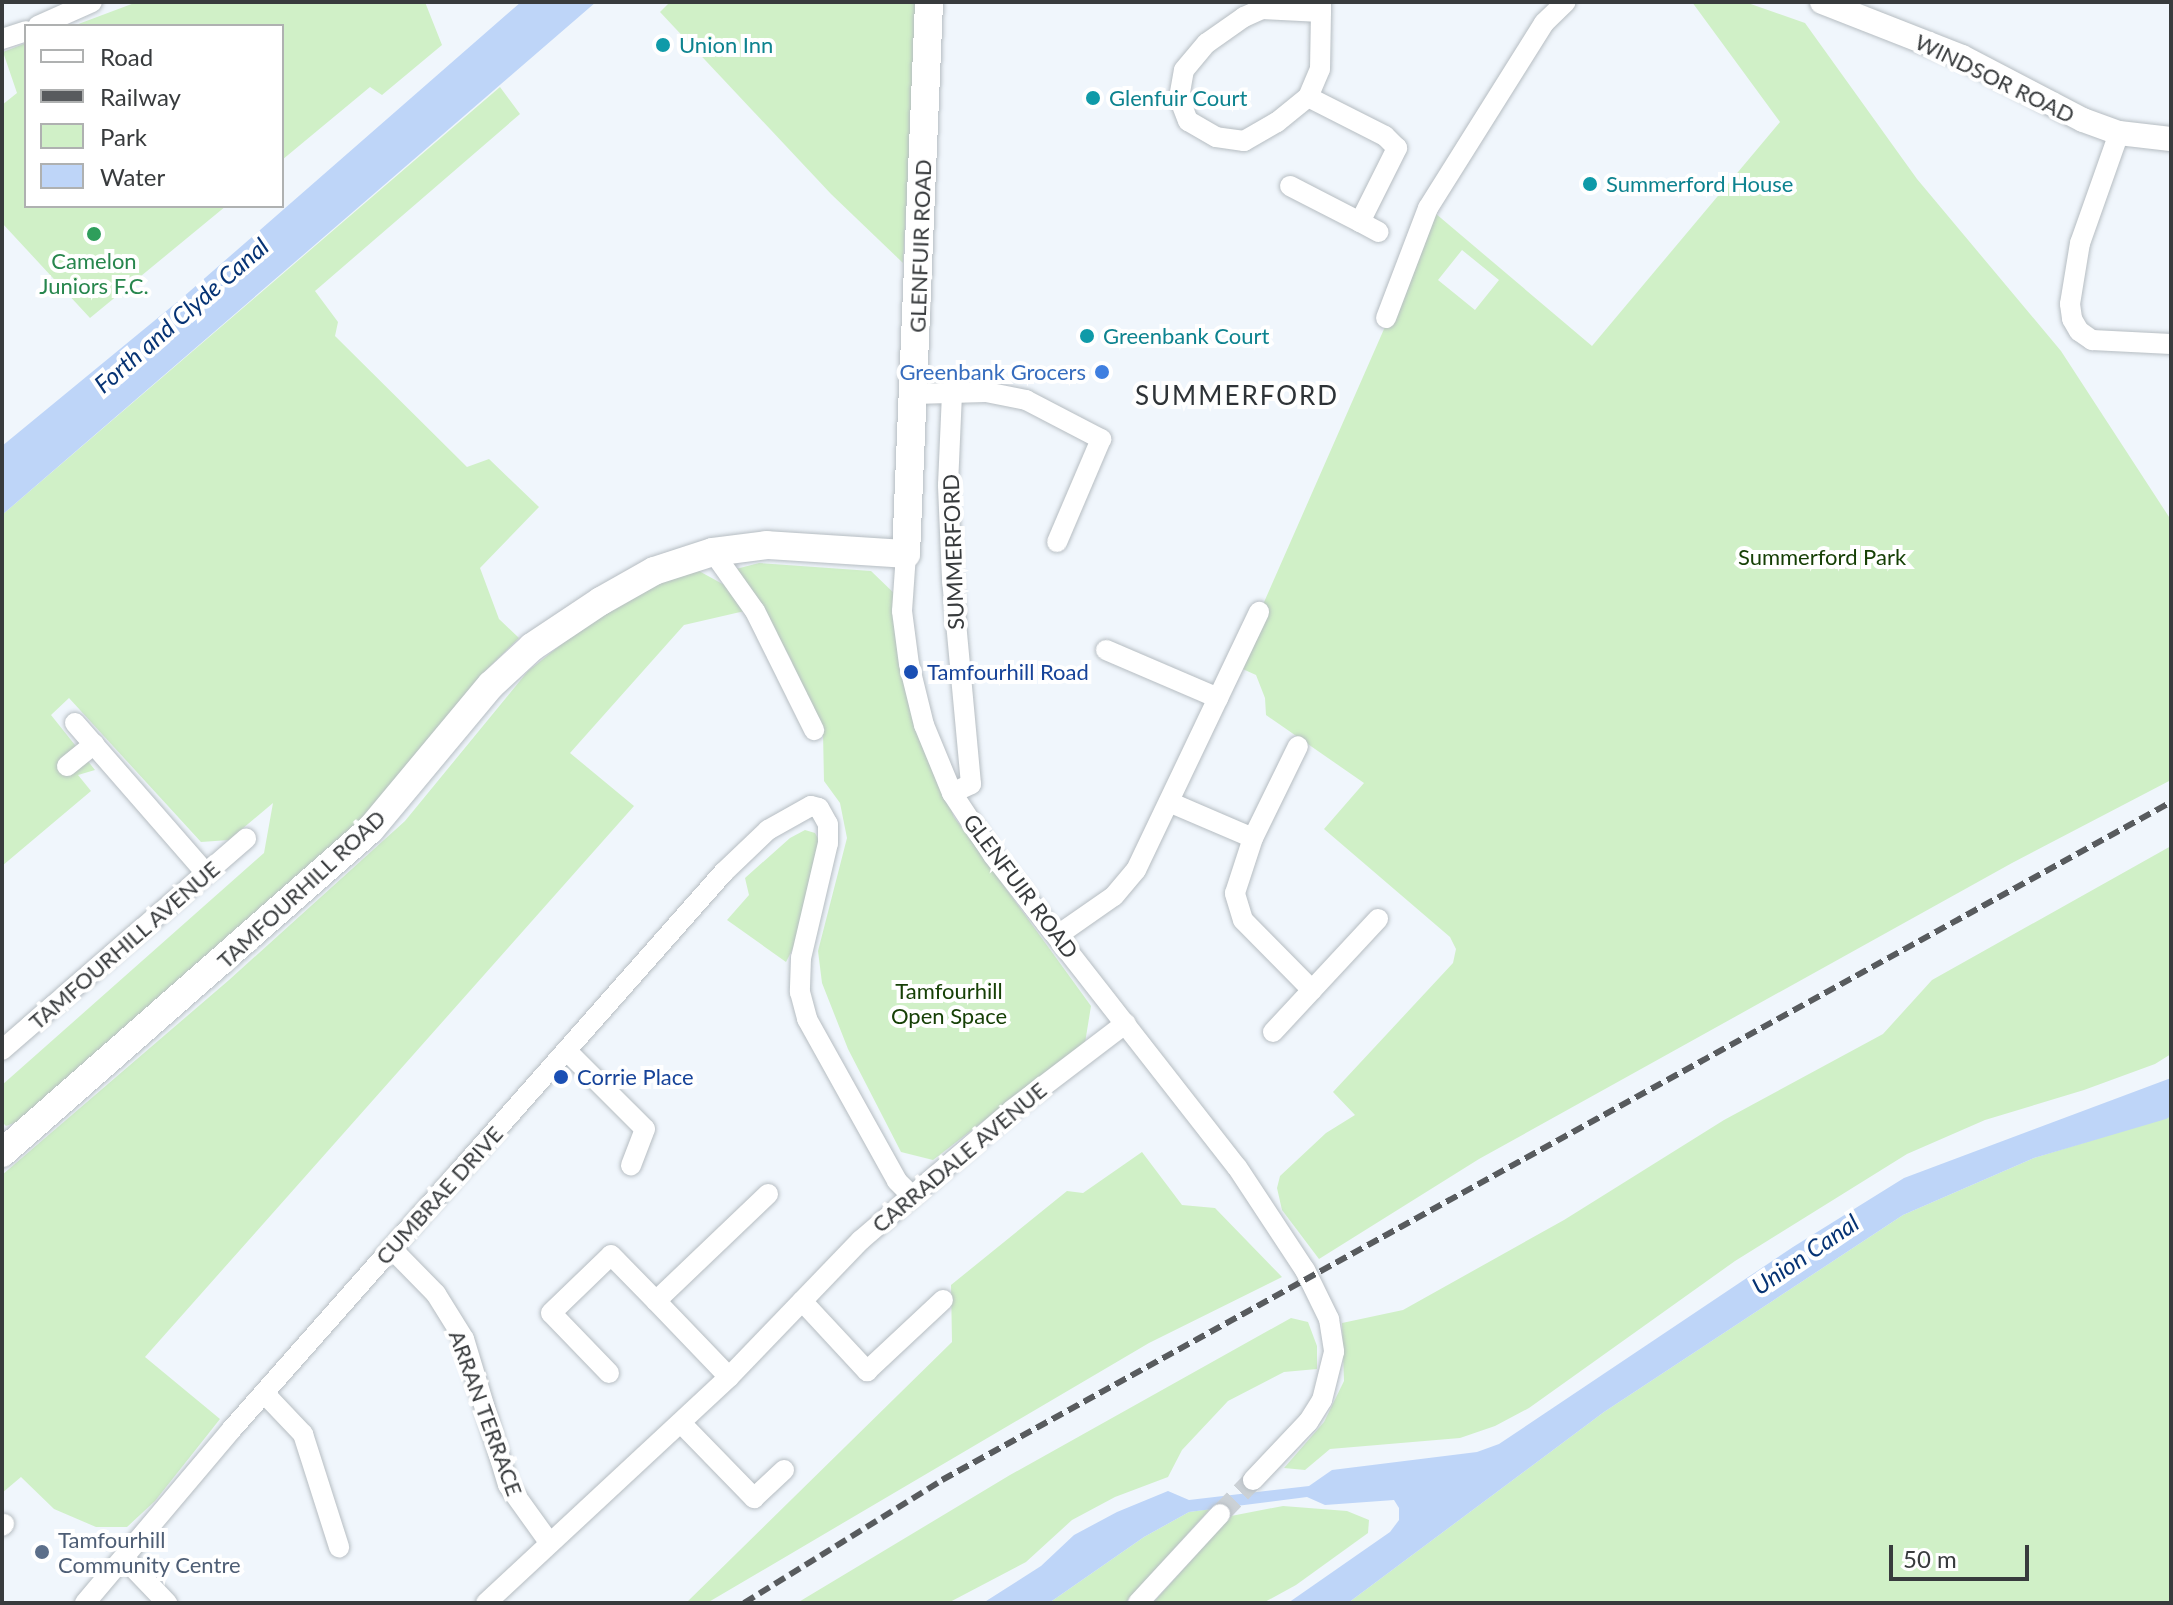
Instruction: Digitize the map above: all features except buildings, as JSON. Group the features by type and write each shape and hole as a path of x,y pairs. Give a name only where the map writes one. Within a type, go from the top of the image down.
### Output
{"main road":[{"name":"GLENFUIR ROAD","path":"906,554 929,2"},
{"name":"TAMFOURHILL ROAD","path":"5,1146 370,830 491,685 532,647 654,571 713,552 767,545 906,554"}],"street":[{"path":"42,24 92,2"},
{"path":"1386,318 1428,208 1544,23 1566,2"},
{"name":"WINDSOR ROAD","path":"1822,2 1962,57 2083,120 2119,133 2171,139"},
{"path":"1321,7 1320,69 1308,97 1277,122 1244,141 1216,137 1188,121 1179,98 1184,70 1207,43 1244,17 1262,9 1321,7"},
{"path":"2,39 24,32"},
{"path":"1308,97 1385,136 1397,148 1360,222"},
{"path":"2119,133 2080,243 2070,304 2079,331 2092,340 2171,344"},
{"path":"1290,186 1379,232"},
{"path":"914,394 986,392 1026,400 1101,439 1057,542"},
{"name":"SUMMERFORD","path":"952,393 948,485 952,578 971,784 952,793"},
{"path":"713,552 755,611 814,730"},
{"name":"GLENFUIR ROAD","path":"906,554 902,611 909,664 924,725 952,793 993,855 1246,1180 1305,1270 1329,1319 1334,1352 1322,1400 1308,1422 1253,1480"},
{"path":"1058,935 1114,896 1136,870 1259,612"},
{"path":"1106,650 1218,698"},
{"path":"75,723 206,873"},
{"path":"67,766 94,744"},
{"path":"1298,746 1253,838 1235,893 1243,920 1312,990"},
{"path":"1169,802 1253,838"},
{"name":"CUMBRAE DRIVE","path":"85,1603 264,1393 724,872 768,830 811,806 819,808 828,824 828,843 801,958 800,992 807,1019 897,1181 911,1195"},
{"name":"TAMFOURHILL AVENUE","path":"2,1050 246,839"},
{"path":"1273,1032 1378,919"},
{"name":"CARRADALE AVENUE","path":"486,1603 729,1377 861,1240 1012,1110 1126,1023"},
{"path":"567,1051 645,1129 631,1165"},
{"path":"656,1301 768,1194"},
{"name":"ARRAN TERRACE","path":"392,1249 436,1294 464,1339 508,1485 549,1542"},
{"path":"609,1373 551,1313 611,1255 729,1377"},
{"path":"802,1301 867,1371 943,1300"},
{"path":"264,1393 303,1434 339,1547"},
{"path":"681,1423 754,1498 784,1470"},
{"path":"1138,1603 1220,1514"},
{"path":"125,1559 167,1603"}],"green space":[{"path":"137,2 425,2 442,45 382,95 370,87 284,158 284,24 78,24"},
{"path":"670,2 918,2 903,263 831,194 660,12"},
{"name":"Summerford Park","path":"1692,2 1745,2 1805,23 1917,179 2061,351 2171,520 2171,780 2012,863 1479,1159 1319,1259 1282,1210 1277,1188 1280,1176 1326,1133 1355,1115 1333,1092 1453,963 1456,949 1450,937 1324,829 1364,783 1266,715 1265,698 1256,675 1236,666 1435,213 1592,346 1780,122","holes":["1462,250 1499,280 1475,310 1438,280"]},
{"path":"24,44 24,208 224,208 90,318 2,223 2,105 17,93 3,52"},
{"path":"500,87 520,114 315,291 338,322 335,336 467,467 489,459 539,507 480,568 499,619 519,638 480,676 360,826 30,1117 6,1126 2,1122 2,1085 264,853 273,803 229,840 201,842 69,698 51,715 95,770 78,775 91,791 2,866 2,515"},
{"name":"Tamfourhill Open Space","path":"759,563 871,571 898,597 896,642 911,713 954,817 1091,1006 1085,1043 933,1160 901,1152 848,1049 822,983 818,951 847,838 840,803 824,781 823,733 789,656 736,569"},
{"path":"699,571 728,587 749,610 684,625 570,753 634,806 145,1357 220,1419 155,1501 127,1527 96,1527 54,1509 21,1477 2,1493 2,1175 229,980 405,821 528,671 617,600 668,575"},
{"path":"805,830 815,833 820,842 801,933 786,962 727,920 749,895 745,878 790,838"},
{"path":"2171,846 2171,1054 2155,1064 2084,1090 1985,1120 1907,1154 1735,1261 1529,1408 1495,1426 1460,1438 1330,1449 1305,1470 1284,1468 1324,1422 1344,1381 1342,1323 1403,1310 1564,1220 1724,1120 1883,1034 1932,980"},
{"path":"2171,1116 2171,1603 1348,1603 1604,1412 1903,1215 2034,1158"},
{"path":"1142,1152 1182,1205 1215,1208 1282,1277 1149,1343 707,1603 686,1603 952,1342 951,1285 1067,1191 1083,1193"},
{"path":"1291,1318 1308,1322 1317,1346 1317,1369 1284,1372 1228,1401 1182,1450 1168,1477 1115,1497 1072,1520 1026,1562 948,1603 797,1603 1010,1475"},
{"path":"1283,1506 1347,1511 1369,1520 1368,1533 1296,1585 1263,1603 1153,1603 1231,1516"},
{"path":"1210,1509 1125,1603 1049,1603 1144,1537 1189,1512"}],"water":[{"name":"Forth and Clyde Canal","path":"521,2 596,2 2,515 2,446 182,298"},
{"name":"Union Canal","path":"2171,1078 2171,1116 2034,1158 1903,1215 1604,1412 1348,1603 1288,1603 1390,1532 1399,1520 1399,1508 1394,1500 1325,1505 1307,1497 1189,1512 1144,1537 1049,1603 983,1603 1041,1566 1074,1535 1117,1512 1168,1491 1189,1500 1309,1486 1332,1470 1477,1452 1499,1444 1793,1247 1904,1178"}],"tunnel":[{"path":"1220,1514 1253,1480"}],"railway":[{"path":"744,1603 942,1480 2171,802"}],"place":[{"name":"Union Inn","path":"663,45"},
{"name":"Glenfuir Court","path":"1093,98"},
{"name":"Summerford House","path":"1590,184"},
{"name":"Camelon Juniors F.C.","path":"94,234"},
{"name":"Greenbank Court","path":"1087,336"},
{"name":"Greenbank Grocers","path":"1102,372"},
{"name":"Tamfourhill Road","path":"911,672"},
{"name":"Corrie Place","path":"561,1077"},
{"name":"Tamfourhill Community Centre","path":"42,1552"}],"district":[{"name":"SUMMERFORD","path":"1237,396"}]}
